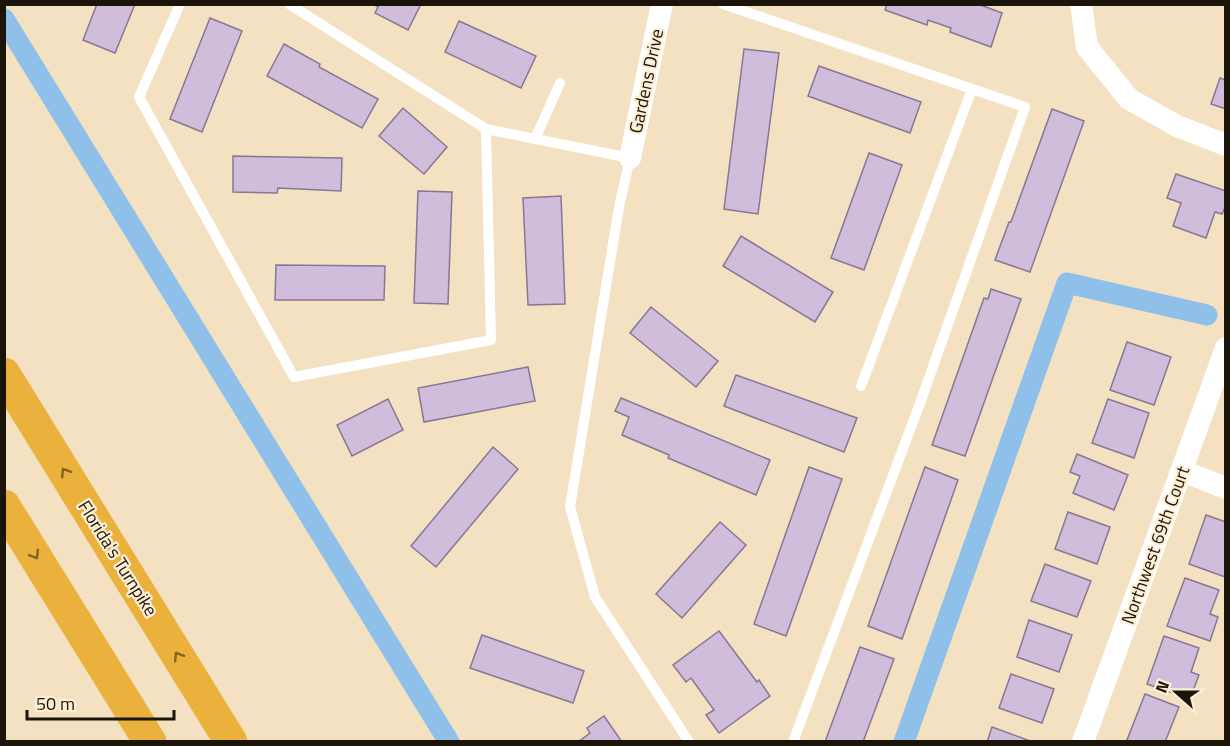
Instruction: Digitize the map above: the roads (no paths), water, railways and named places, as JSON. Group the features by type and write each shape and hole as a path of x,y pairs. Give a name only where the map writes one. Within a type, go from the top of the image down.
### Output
{"highway":[{"name":"Florida's Turnpike","path":"4,374 231,741"},
{"path":"4,506 150,741"}],"street":[{"name":"Gardens Drive","path":"630,158 662,4"},
{"path":"1081,4 1087,47 1129,99 1177,126 1226,145"},
{"name":"Northwest 69th Court","path":"1083,741 1226,348"},
{"path":"1182,471 1226,488"}],"lane":[{"path":"180,4 139,97 294,377 491,340 486,129"},
{"path":"289,4 486,129 630,158 619,207 570,507 595,597 689,741"},
{"path":"723,4 1025,107 919,406 793,741"},
{"path":"535,139 560,83"},
{"path":"861,386 972,89"}],"waterway":[{"path":"4,19 449,742"},
{"path":"904,742 1067,283 1207,315"}]}
